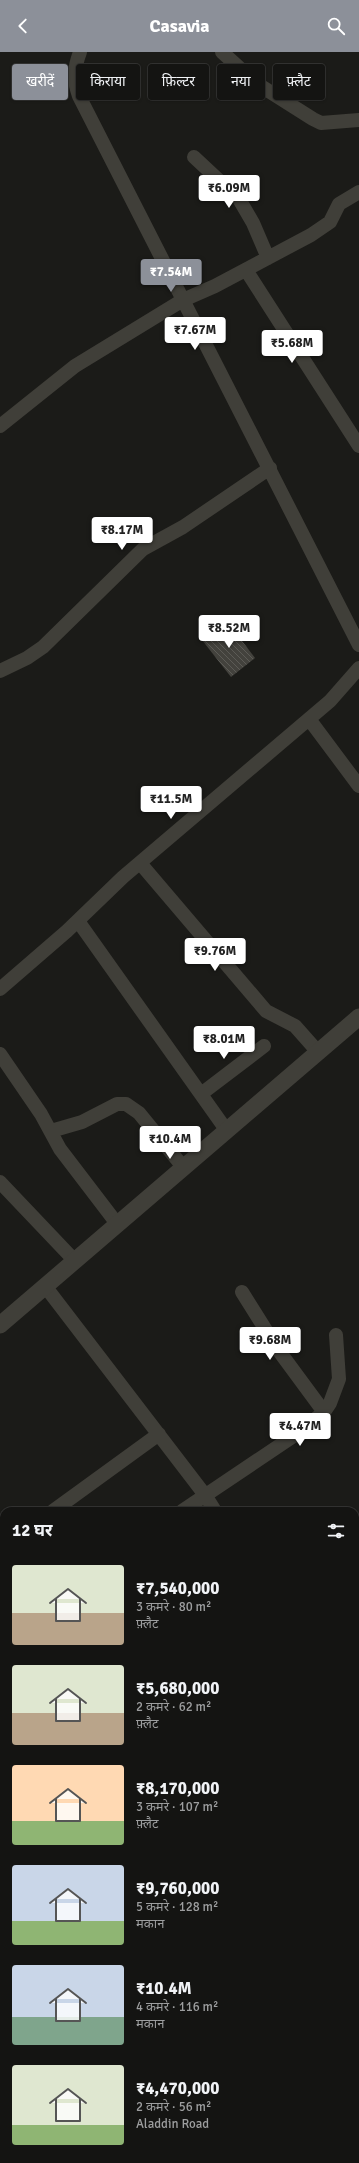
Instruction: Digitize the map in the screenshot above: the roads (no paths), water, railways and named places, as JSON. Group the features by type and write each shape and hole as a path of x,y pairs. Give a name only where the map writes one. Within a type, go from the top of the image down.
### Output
{"street":[{"path":"80,52 75,66 77,91 359,645"},
{"path":"222,52 256,83 317,121 329,123 359,120"},
{"path":"194,157 239,199 253,223 268,258"},
{"path":"0,426 75,366 183,300 246,270 311,235 330,222 339,204 359,192"},
{"path":"246,270 359,446"},
{"path":"0,670 27,658 43,647 143,549 183,527 270,468"},
{"path":"0,989 78,921 140,863 330,701 359,668"},
{"path":"309,719 359,786"},
{"path":"140,863 266,1011 295,1026 318,1052"},
{"path":"78,921 227,1131"},
{"path":"0,1325 318,1052 358,1021"},
{"path":"201,1094 264,1046"},
{"path":"0,1054 51,1131 70,1163 118,1225"},
{"path":"51,1131 82,1122 117,1104 126,1104 139,1113 184,1168"},
{"path":"0,1182 75,1261"},
{"path":"45,1286 205,1495 212,1507"},
{"path":"242,1292 282,1356 324,1412"},
{"path":"188,1507 301,1431 324,1412 330,1403 339,1379 336,1335"},
{"path":"58,1507 158,1434"}]}
